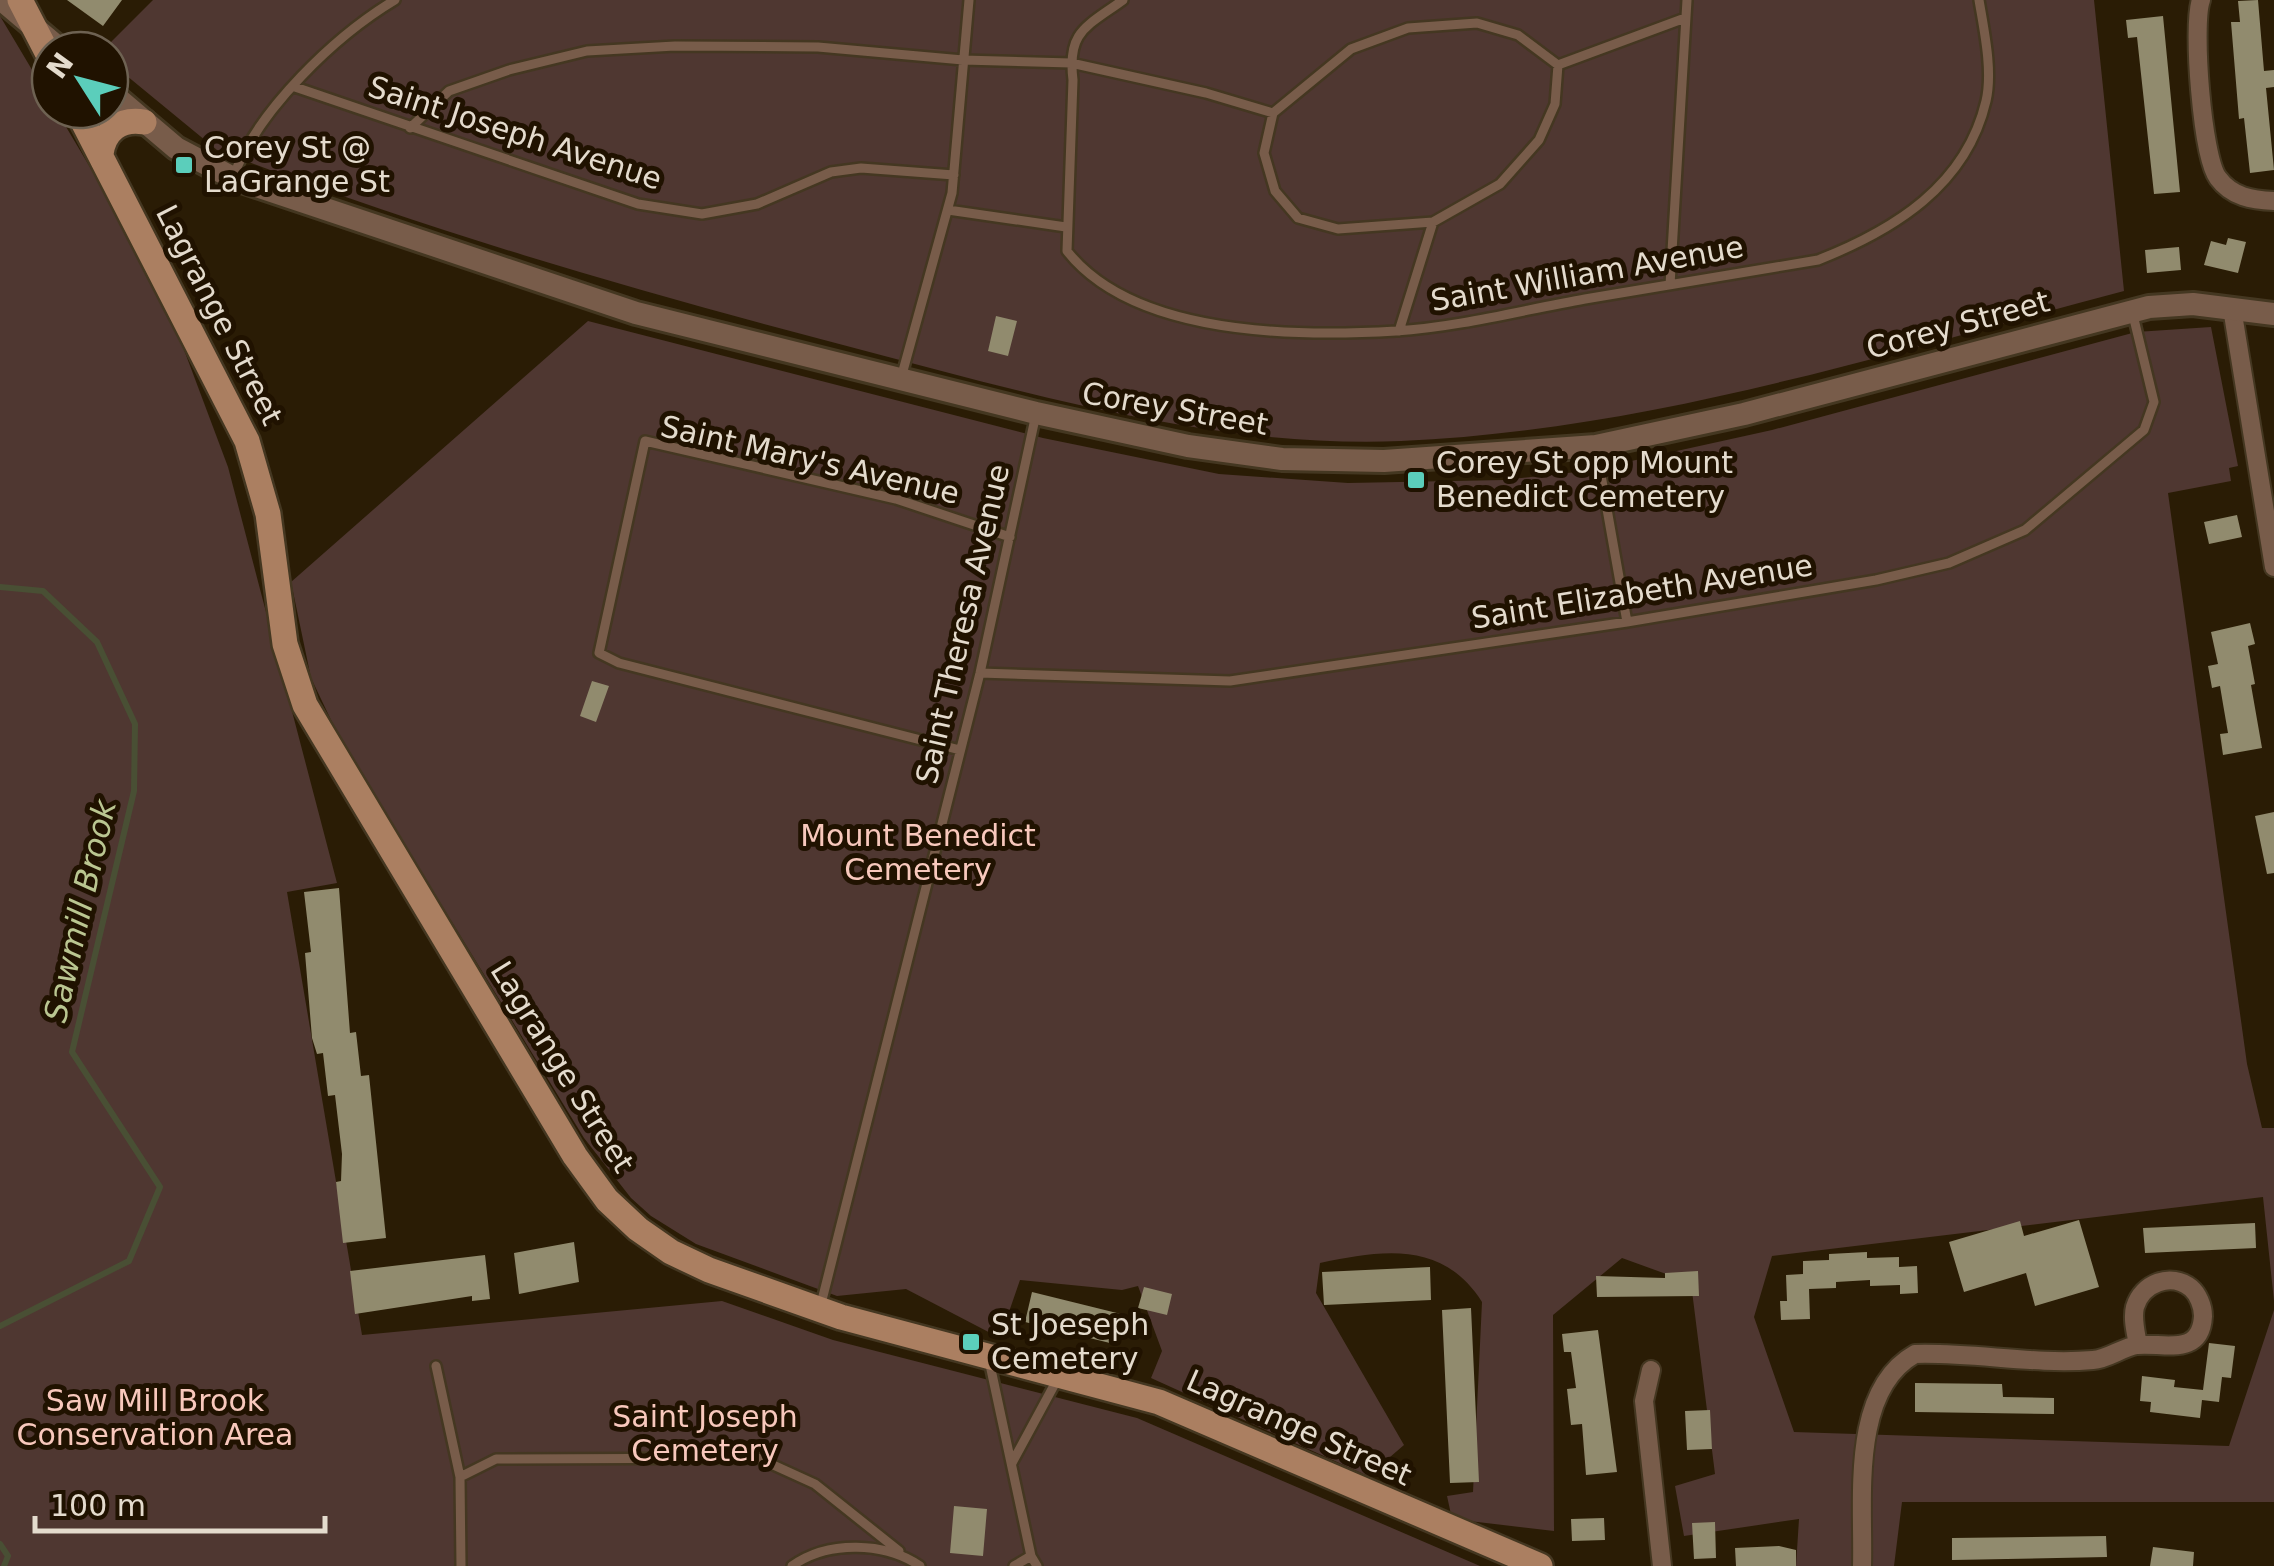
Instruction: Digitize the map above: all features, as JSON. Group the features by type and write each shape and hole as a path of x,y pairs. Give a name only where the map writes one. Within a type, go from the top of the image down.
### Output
{"main road":[{"path":"20,0 35,30"},
{"path":"101,154 104,138 114,128 144,122"},
{"name":"Lagrange Street","path":"88,130 253,456 268,514 285,644 306,705 575,1156 607,1200 660,1245 710,1270 819,1310 1159,1402 1540,1566"}],"street":[{"path":"2,0 38,30"},
{"path":"2201,0 2195,29 2211,165 2233,192 2274,201"},
{"name":"Corey Street","path":"130,110 190,156 232,178 598,302 1036,414 1221,452 1298,460 1480,457 1596,446 1744,414 2132,310 2178,304 2274,314"},
{"path":"2232,308 2274,567"},
{"path":"1862,1566 1869,1435 1880,1390 1899,1364 1924,1354 2096,1360 2138,1345 2173,1348 2193,1338 2203,1318 2202,1306 2190,1288 2169,1280 2148,1287 2140,1296 2134,1317 2138,1345"},
{"path":"1651,1370 1644,1400 1662,1566"}],"lane":[{"path":"232,178 248,141 296,87 328,52 394,0"},
{"path":"900,380 948,210 969,0"},
{"name":"Saint William Avenue","path":"1122,0 1072,41 1066,251 1084,273 1132,301 1172,316 1300,333 1399,331 1818,260 1876,238 1928,199 1968,150 1987,98 1979,0"},
{"path":"1670,285 1687,0"},
{"path":"1558,65 1685,18"},
{"path":"1476,23 1518,35 1558,65 1555,104 1539,140 1500,184 1433,222 1338,229 1298,218 1275,191 1264,153 1273,113 1351,49 1408,28 1476,23"},
{"path":"410,128 449,91 587,51 675,46 818,48 963,60 1071,63 1206,92 1273,113"},
{"name":"Saint Joseph Avenue","path":"296,87 638,204 702,214 757,204 830,172 861,168 954,175"},
{"path":"948,210 1066,227"},
{"path":"1399,331 1433,222"},
{"name":"Saint Elizabeth Avenue","path":"980,673 1230,680 1626,622 1912,574 1997,545 2025,530 2138,437 2150,421 2153,394 2132,310"},
{"name":"Saint Theresa Avenue","path":"819,1310 980,673 1036,414"},
{"name":"Saint Mary's Avenue","path":"960,750 619,663 598,654 645,441 896,500 1010,537"},
{"path":"1596,446 1626,622"},
{"path":"988,1356 1031,1556 1038,1566"},
{"path":"436,1366 460,1478 460,1566"},
{"path":"1012,1463 1060,1374"},
{"path":"460,1478 496,1459 758,1458 815,1484 920,1566"},
{"path":"792,1566 804,1558 835,1550 899,1551"},
{"path":"1014,1566 1031,1556"}],"green space":[{"path":"153,0 2094,0 2124,291 1766,386 1585,422 1401,441 1268,437 1136,417 1006,388 627,286 379,209 217,150 130,78 130,30 123,30"},
{"path":"0,16 30,66 30,130 68,130 159,283 228,467 337,883 287,892 362,1335 722,1301 833,1340 1137,1418 1480,1566 0,1566"},
{"name":"Mount Benedict Cemetery","path":"588,321 1043,438 1219,474 1348,483 1503,480 1586,471 1772,430 2136,332 2211,327 2238,466 2229,468 2231,481 2168,493 2247,1064 2262,1128 2274,1128 2274,1301 2263,1197 1772,1256 1754,1317 1794,1432 2229,1446 2274,1310 2274,1502 1902,1502 1894,1566 1796,1566 1799,1519 1684,1536 1675,1486 1715,1474 1691,1283 1622,1258 1553,1315 1554,1531 1452,1519 1447,1496 1473,1492 1482,1302 1466,1282 1430,1259 1388,1253 1320,1263 1316,1293 1404,1445 1368,1476 1151,1378 1162,1351 1138,1286 1122,1290 1020,1280 1000,1338 906,1289 837,1296 696,1244 651,1216 631,1198 584,1138 341,741 311,678 291,582"}],"building":[{"path":"67,0 122,0 103,26"},
{"path":"2258,0 2264,71 2274,70 2274,87 2266,88 2274,170 2250,173 2244,118 2239,119 2231,22 2240,22 2238,1"},
{"path":"2163,16 2180,192 2154,194 2137,37 2128,38 2126,20"},
{"path":"2228,238 2246,242 2238,273 2204,265 2211,241 2226,245"},
{"path":"2179,247 2181,270 2147,273 2145,250"},
{"path":"996,316 1017,321 1008,356 988,351"},
{"path":"2237,515 2242,537 2209,544 2204,522"},
{"path":"2250,623 2255,644 2248,646 2255,684 2251,685 2262,748 2223,755 2220,734 2228,733 2220,686 2212,688 2208,666 2218,664 2211,632"},
{"path":"592,681 609,686 596,722 580,716"},
{"path":"2274,812 2274,873 2267,874 2255,816"},
{"path":"339,888 350,1033 356,1032 361,1076 369,1075 386,1238 343,1243 336,1182 341,1181 342,1154 335,1095 328,1096 323,1053 317,1054 312,1038 305,953 311,952 304,892"},
{"path":"2079,1220 2099,1287 2035,1306 2026,1273 1964,1292 1949,1242 2020,1221 2024,1236"},
{"path":"2255,1223 2256,1248 2145,1253 2143,1228"},
{"path":"574,1242 579,1282 519,1294 514,1253"},
{"path":"1867,1252 1867,1258 1899,1257 1899,1267 1917,1266 1918,1293 1900,1294 1900,1285 1870,1286 1870,1280 1836,1282 1836,1288 1809,1289 1810,1319 1781,1320 1780,1301 1787,1301 1786,1275 1803,1274 1803,1261 1829,1260 1829,1254"},
{"path":"485,1255 490,1299 472,1301 472,1296 355,1314 350,1271"},
{"path":"1430,1267 1431,1300 1324,1305 1322,1272"},
{"path":"1698,1271 1699,1296 1597,1297 1596,1276 1665,1278 1665,1273"},
{"path":"1144,1287 1172,1294 1167,1315 1138,1308"},
{"path":"1032,1292 1125,1315 1118,1345 1025,1322"},
{"path":"1471,1308 1479,1482 1450,1483 1442,1310"},
{"path":"1598,1330 1617,1472 1586,1475 1582,1424 1571,1425 1567,1389 1576,1388 1571,1352 1564,1352 1562,1334"},
{"path":"2209,1343 2235,1346 2231,1378 2222,1377 2219,1402 2202,1400 2200,1418 2150,1412 2151,1402 2140,1401 2142,1376 2175,1380 2174,1387 2203,1390"},
{"path":"1915,1383 2002,1384 2003,1397 2054,1398 2054,1414 1915,1412"},
{"path":"1710,1410 1712,1449 1687,1450 1685,1411"},
{"path":"954,1506 987,1509 983,1556 950,1553"},
{"path":"1604,1518 1605,1540 1572,1541 1571,1519"},
{"path":"1715,1522 1716,1558 1694,1559 1692,1523"},
{"path":"2106,1536 2107,1557 1952,1560 1952,1538"},
{"path":"1779,1546 1796,1550 1796,1566 1736,1566 1735,1548"},
{"path":"2153,1547 2194,1552 2193,1566 2150,1566"}],"waterway":[{"name":"Sawmill Brook","path":"0,587 43,591 97,642 135,724 134,791 72,1052 160,1187 129,1261 0,1326"},
{"name":"Sawmill Brook","path":"0,1544 8,1556 4,1566"}],"place":[{"name":"Corey St @ LaGrange St","path":"184,165"},
{"name":"Corey St opp Mount Benedict Cemetery","path":"1416,480"},
{"name":"St Joeseph Cemetery","path":"971,1342"}],"park label":[{"name":"Saw Mill Brook Conservation Area","path":"155,1418"},
{"name":"Saint Joseph Cemetery","path":"705,1434"}]}
